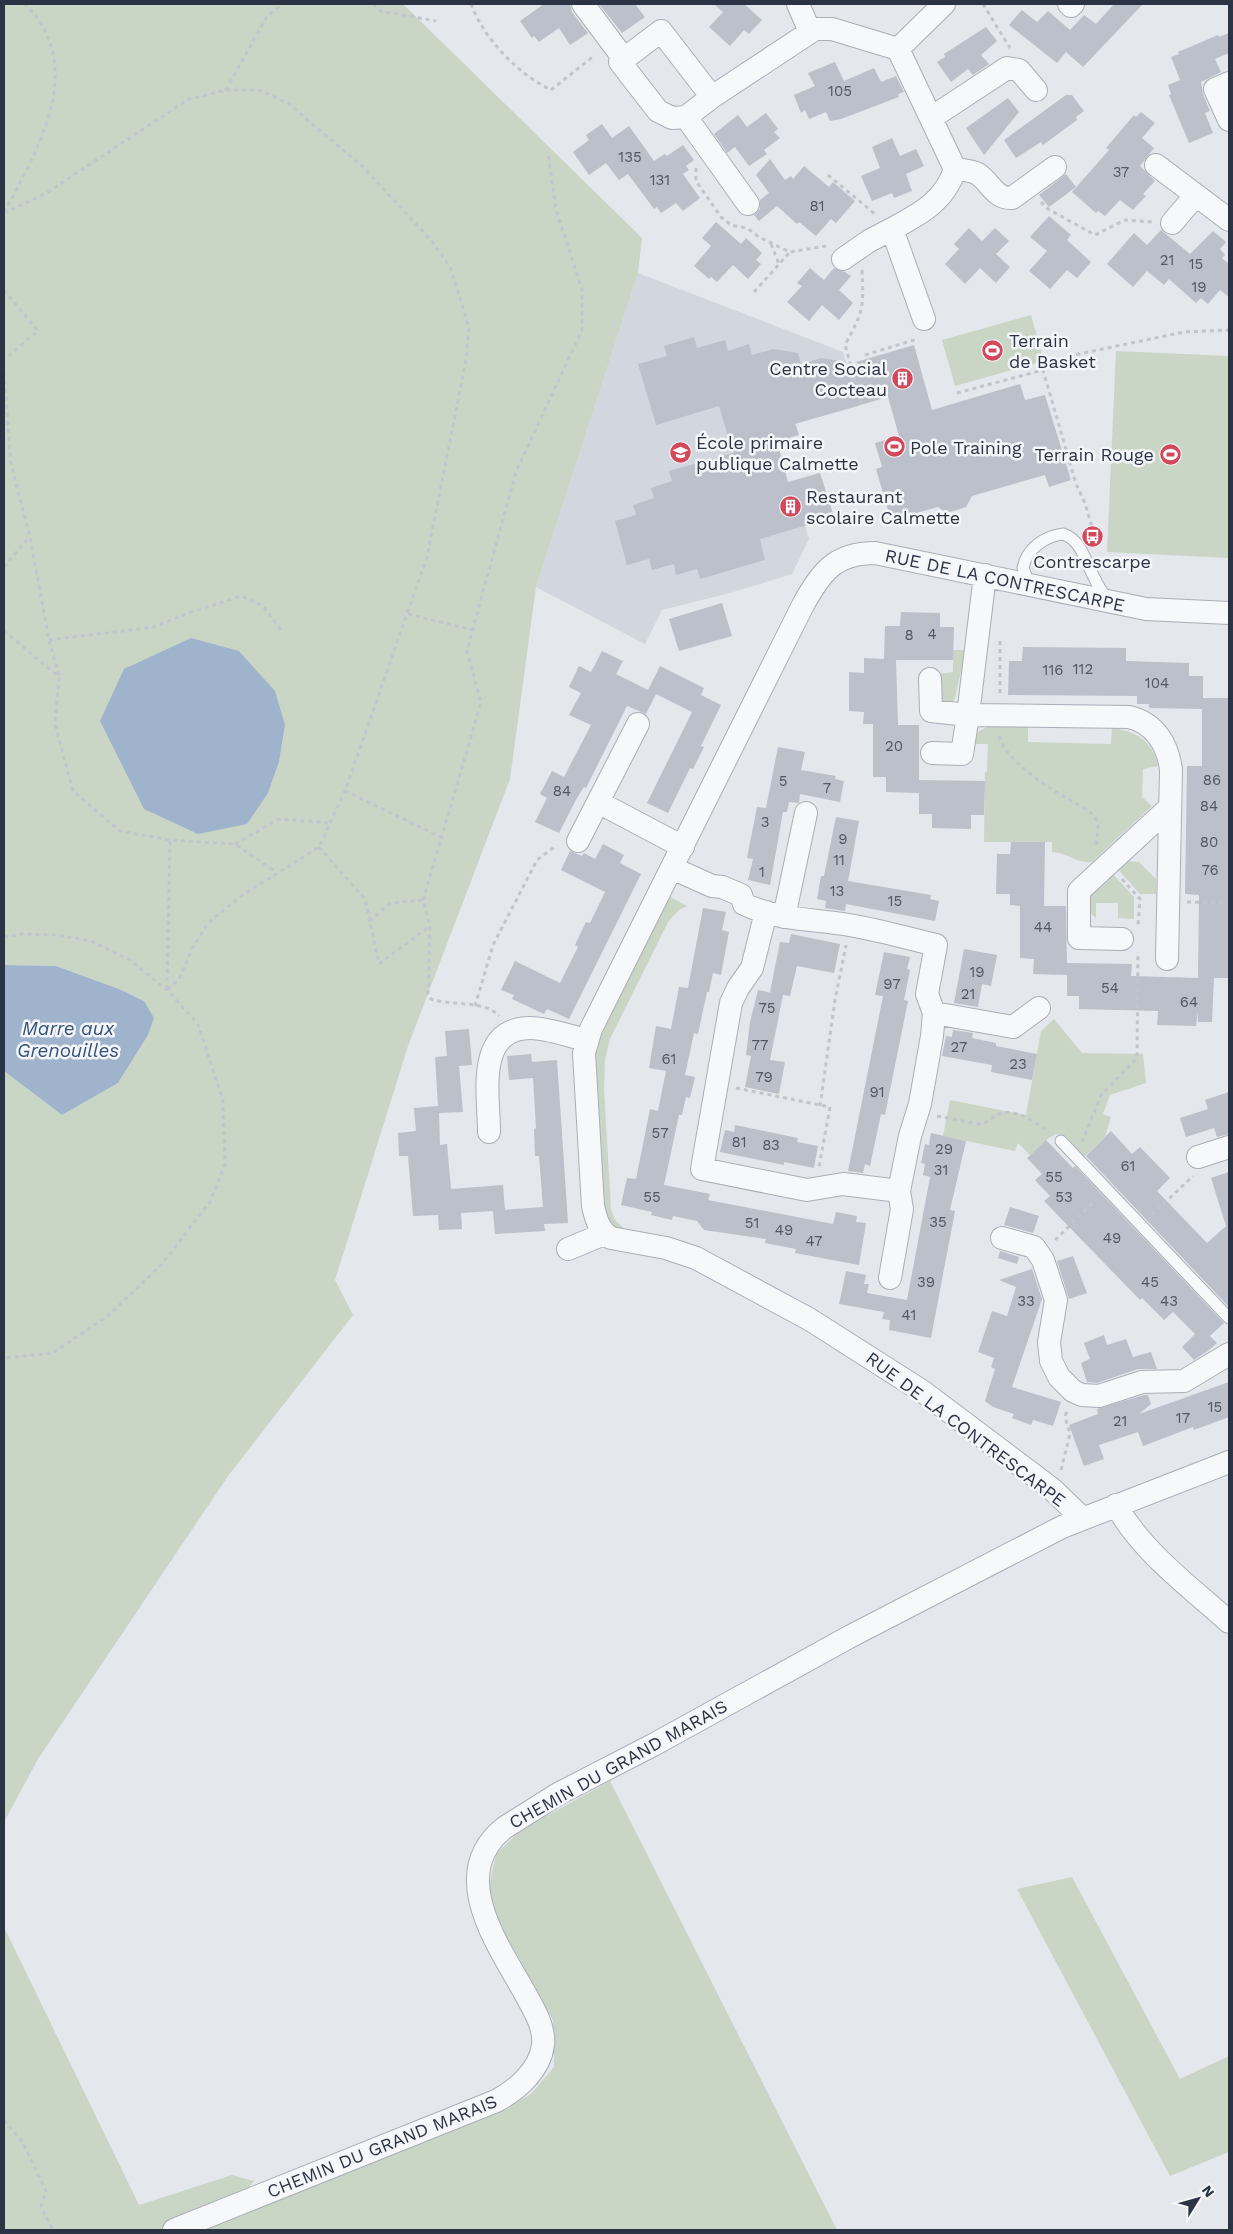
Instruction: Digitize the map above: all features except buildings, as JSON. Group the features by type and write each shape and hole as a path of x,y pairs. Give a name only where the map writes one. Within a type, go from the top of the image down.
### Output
{"street":[{"path":"583,4 618,50 620,62 658,112 672,118 686,117 712,97 816,29 832,29 898,49 954,169 946,188 933,204 852,253"},
{"path":"798,4 810,32"},
{"path":"898,49 944,4"},
{"path":"1069,4 1071,6 1073,4"},
{"path":"618,50 661,31 712,97"},
{"path":"931,118 1001,70 1012,68 1023,74 1036,90"},
{"path":"1229,82 1215,89 1229,120"},
{"path":"686,117 748,204"},
{"path":"1156,165 1229,220"},
{"path":"954,169 976,174 1002,197 1012,198 1055,167"},
{"path":"1172,223 1196,195"},
{"path":"892,229 925,327"},
{"name":"RUE DE LA CONTRESCARPE","path":"1082,1518 1052,1489 922,1392 809,1319 696,1258 666,1248 611,1238 604,1234 593,1206 583,1064 586,1040 808,596 829,566 851,556 875,553 1110,602 1165,611 1229,613"},
{"path":"932,754 962,754 986,575"},
{"path":"930,679 931,711 968,715 1137,719 1154,730 1166,749 1171,770 1167,959"},
{"path":"580,837 638,724"},
{"path":"598,802 683,847"},
{"path":"1133,939 1079,938 1079,891 1170,807"},
{"path":"806,813 775,914 752,968 738,988 731,1003 702,1169 807,1190 843,1184 899,1191"},
{"path":"672,868 712,886 722,887 741,895 744,904 775,914 851,925 936,944 928,994 934,1013 932,1036 899,1191 902,1209 890,1278"},
{"path":"934,1013 1013,1027 1039,1008"},
{"path":"489,1132 489,1057 497,1043 512,1032 536,1029 586,1040"},
{"path":"568,1248 604,1234"},
{"path":"1002,1238 1024,1243 1040,1254 1055,1292 1056,1300 1049,1342 1051,1361 1059,1378 1073,1391 1082,1395 1099,1396 1142,1382 1184,1381 1229,1354"},
{"name":"CHEMIN DU GRAND MARAIS","path":"174,2230 496,2101 516,2089 530,2074 543,2044 540,2024 486,1920 478,1894 478,1872 485,1850 496,1834 504,1828 550,1798 653,1745 851,1636 1082,1518 1229,1462"},
{"path":"1116,1504 1128,1526 1149,1550 1229,1622"}],"lane":[{"path":"1030,586 1023,573 1024,563 1029,553 1043,540 1063,534 1072,538 1078,545 1096,583 1110,602"},
{"path":"1061,1141 1229,1318"}],"path":[{"path":"4,213 35,155 47,127 54,91 54,56 42,25 25,4"},
{"path":"226,90 267,16 283,4"},
{"path":"372,4 381,11 436,21"},
{"path":"471,4 476,17 500,48 534,82 551,90 618,50"},
{"path":"983,4 1012,52 1012,68"},
{"path":"4,213 45,194 187,100 226,90 259,90 288,102 363,168 432,241 450,267 469,327 466,360 427,557 345,791 331,823 319,847 276,872 241,896 208,923 192,949 179,979 167,990"},
{"path":"512,1032 493,1010 439,1002 431,999 428,994 430,926 423,900 481,703 467,650 516,472 582,330 582,289 556,210 548,154"},
{"path":"828,175 892,229"},
{"path":"1028,186 1046,208 1095,235 1125,220 1172,223"},
{"path":"771,243 779,264"},
{"path":"754,292 790,252"},
{"path":"852,253 863,302 861,316 845,346 862,404"},
{"path":"4,290 38,331 4,360"},
{"path":"865,355 925,327"},
{"path":"957,393 1043,370 1083,353 1184,332 1229,330"},
{"path":"1043,370 1076,484 1085,503 1099,550"},
{"path":"4,373 11,464 30,536 49,640 59,677 55,724 73,791 120,831 170,840 235,844 276,872"},
{"path":"4,567 30,536"},
{"path":"49,640 154,627 191,612 241,596 263,606 283,634"},
{"path":"408,614 474,630"},
{"path":"4,632 59,677"},
{"path":"1000,636 1000,739 1019,764 1054,791 1092,814 1098,826 1096,849 1140,899 1133,939 1137,1058 1100,1095 1086,1135 1072,1154"},
{"path":"345,791 441,837"},
{"path":"235,844 279,819 331,823"},
{"path":"475,1006 493,945 537,860 565,840 580,837"},
{"path":"167,990 170,840"},
{"path":"319,847 365,899 379,964 430,926"},
{"path":"369,921 391,903 423,900"},
{"path":"1167,902 1229,903"},
{"path":"820,1106 835,1000 851,925"},
{"path":"4,937 22,934 56,935 91,941 130,960 167,990 198,1024 223,1101 225,1164 210,1202 162,1264 110,1315 53,1352 4,1358"},
{"path":"718,1084 830,1107 815,1188"},
{"path":"917,1112 979,1124 984,1124 1002,1113 1026,1116 1061,1141"},
{"path":"1141,1226 1215,1151"},
{"path":"1040,1254 1107,1190"},
{"path":"1052,1489 1062,1469 1070,1434 1065,1417 1073,1391"},
{"path":"4,2120 23,2143 46,2191 42,2208 54,2230"}],"shaded area":[{"name":"École primaire publique Calmette","path":"638,273 843,352 859,406 815,418 812,408 793,414 799,435 777,441 783,463 773,465 779,485 820,473 834,517 805,526 809,539 792,574 737,591 662,610 645,644 536,587"}],"green space":[{"path":"4,4 403,4 642,238 638,273 536,587 510,779 408,1046 335,1280 353,1315 228,1476 38,1759 4,1822 4,1071 62,1115 118,1083 148,1035 144,1001 119,989 56,966 4,965","holes":["285,725 279,762 268,793"]},
{"name":"Terrain de Basket","path":"1031,315 1044,361 955,386 942,340"},
{"name":"Terrain Rouge","path":"1116,351 1229,356 1229,558 1107,552"},
{"path":"953,650 966,650 955,697 953,702 940,702 939,674 953,672"},
{"path":"988,726 1028,727 1028,742 1111,744 1112,728 1121,729 1136,735 1148,744 1156,757 1158,766 1143,769 1142,797 1152,806 1092,862 1081,861 1052,852 1052,842 984,842 985,772 987,772 988,744 972,744 978,732"},
{"path":"1128,861 1139,862 1156,879 1156,894 1140,894 1117,868"},
{"path":"1112,873 1134,897 1134,919 1118,918 1118,903 1096,903 1096,918 1089,912 1089,897"},
{"path":"669,896 687,906 679,910 668,922 610,1039 605,1059 604,1089 611,1209 615,1220 627,1231 618,1230 605,1219 592,1079 595,1052 607,1020"},
{"path":"1054,1019 1082,1053 1143,1054 1146,1083 1110,1095 1103,1114 1111,1117 1105,1137 1084,1157 1067,1137 1056,1134 1046,1140 1030,1155 1018,1143 1015,1151 943,1136 950,1100 1026,1115 1041,1031"},
{"path":"610,1781 837,2230 4,2230 4,1927 139,2205 232,2175 254,2181 223,2220 499,2112 531,2094 554,2067 553,2020 497,1924 489,1887 496,1854 521,1830"},
{"path":"1072,1877 1180,2079 1229,2056 1229,2152 1170,2176 1017,1889"}],"water":[{"path":"191,638 239,651 275,691 285,725 279,762 268,793 247,824 198,834 144,809 100,721 124,669"},
{"name":"Marre aux Grenouilles","path":"4,965 56,966 119,989 144,1001 154,1018 148,1035 118,1083 62,1115 4,1071"}],"place":[{"name":"Terrain de Basket","path":"993,350"},
{"name":"Centre Social Cocteau","path":"903,378"},
{"name":"Pole Training","path":"894,447"},
{"name":"École primaire publique Calmette","path":"680,452"},
{"name":"Terrain Rouge","path":"1170,454"},
{"name":"Restaurant scolaire Calmette","path":"790,506"},
{"name":"Contrescarpe","path":"1092,536"}]}
